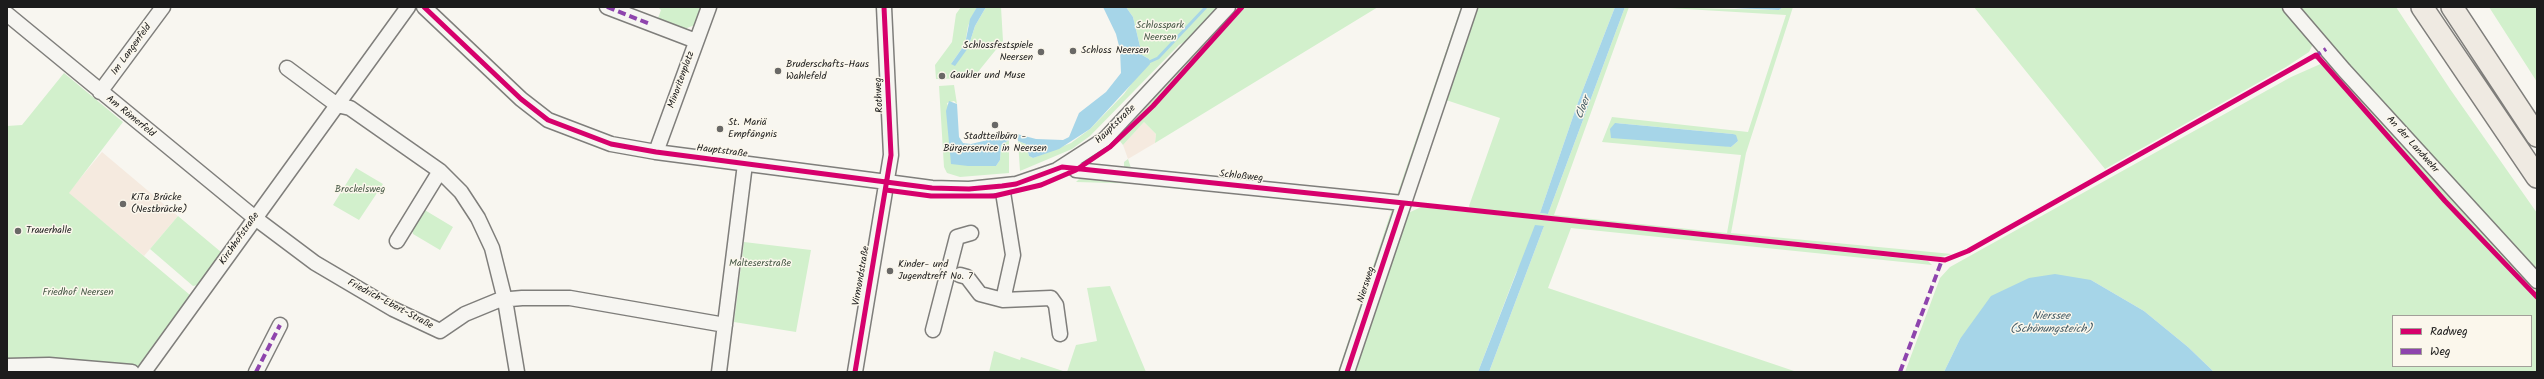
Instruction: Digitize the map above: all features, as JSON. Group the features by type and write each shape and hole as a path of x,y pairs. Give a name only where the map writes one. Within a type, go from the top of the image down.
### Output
{"highway":[{"path":"2422,7 2537,177"},
{"path":"2452,7 2537,136"}],"street":[{"name":"Im Langenfeld","path":"100,92 163,7"},
{"name":"Kirchhofstraße","path":"144,372 408,7"},
{"name":"Hauptstraße","path":"424,7 438,12 521,99 548,120 610,144 656,152 932,188 969,189 1002,186 1057,170 1105,139 1228,7"},
{"path":"607,7 696,41"},
{"name":"Minoritenplatz","path":"656,152 709,7"},
{"name":"Rothweg","path":"884,7 891,141 887,182"},
{"name":"Niersweg","path":"1347,372 1470,7"},
{"name":"An der Landwehr","path":"2290,7 2344,70 2537,281"},
{"name":"Am Römerfeld","path":"7,14 255,218"},
{"path":"287,68 337,106 350,108 440,171 461,192 478,218 492,248 506,300 517,372"},
{"path":"720,372 745,164"},
{"name":"Schloßweg","path":"1076,170 1404,203"},
{"path":"397,241 440,171"},
{"name":"Virmondstraße","path":"855,372 887,182"},
{"path":"1002,186 1013,256 1003,300"},
{"name":"Friedrich-Ebert-Straße","path":"255,218 315,263 393,309 440,331 465,314 506,300 570,298 725,325"},
{"path":"933,330 957,237 971,233"},
{"path":"960,275 967,277 980,294 1003,300 1051,298 1056,305 1060,334"},
{"path":"256,372 280,325"},
{"path":"7,366 49,365 132,372"}],"shaded area":[{"path":"1144,122 1156,134 1155,143 1128,159 1123,145"},
{"name":"KiTa Brücke (Nestbrücke)","path":"102,152 178,216 144,256 68,193"}],"green space":[{"path":"658,7 701,7 695,25 687,28 686,31 657,21 661,10"},
{"path":"961,7 977,7 968,26 965,44 951,64 968,48 975,26 986,7 1001,7 1003,41 973,78 936,79 935,65 952,42 956,14"},
{"name":"Schlosspark Neersen","path":"1126,7 1219,7 1193,37 1179,45 1090,136 1072,149 1020,171 1018,141 1026,144 1029,156 1033,158 1071,143 1090,129 1124,94 1149,59 1142,55 1133,17"},
{"path":"1237,7 1378,7 1155,143 1156,134 1144,122 1123,145 1119,140 1121,135"},
{"path":"1461,7 1466,7 1402,199 1131,172 1124,169 1124,162 1128,159 1132,171 1396,198"},
{"path":"1474,7 1615,7 1577,105 1540,213 1548,214 1625,7 1629,7 1554,215 1727,233 1741,155 1602,142 1612,117 1748,132 1786,15 1652,7 1779,10 1783,7 1793,7 1746,153 1731,233 1952,254 1941,257 1470,208 1469,206 1500,118 1443,99","holes":["1615,123 1733,134 1738,141 1731,147"]},
{"path":"1974,7 2284,7 2314,42 2309,52 2286,67 2105,169"},
{"path":"2296,7 2396,7 2450,89 2537,213 2537,274"},
{"path":"2489,7 2537,7 2537,82"},
{"path":"2325,62 2333,65 2537,287 2537,372 2214,372 2188,347 2144,311 2091,280 1960,339 1944,372 1905,372 1940,278 1950,267 2291,77"},
{"name":"Friedhof Neersen","path":"64,73 123,122 69,193 190,295 136,369 7,362 7,126 22,125"},
{"path":"954,85 957,104 954,101 947,103 968,166 996,166 1000,160 1001,145 1009,140 1009,173 960,177 947,173 944,167 939,86"},
{"name":"Brockelsweg","path":"356,168 383,184 359,220 333,205"},
{"path":"1083,175 1385,204 1392,209 1148,184 1076,182"},
{"path":"1421,207 1928,261 1932,265 1571,228 1548,288 1797,372 1489,372 1544,226 1516,273 1478,372 1351,372 1404,215"},
{"path":"423,209 453,227 440,250 413,234 412,228"},
{"path":"1392,209 1398,210 1344,372 1338,372"},
{"path":"178,216 221,252 198,285 193,286 150,249"},
{"name":"Malteserstraße","path":"744,242 811,250 796,332 734,322"},
{"path":"1110,286 1146,372 1067,372 1076,345 1097,341 1087,288"},
{"path":"994,351 1020,360 1021,357 1066,372 989,372"}],"water":[{"path":"977,7 986,7 975,26 968,48 955,66 951,64 965,44 970,19"},
{"path":"1103,7 1126,7 1133,17 1142,55 1149,59 1150,64 1090,129 1059,149 1033,158 1029,156 1026,144 1018,141 1017,134 1036,139 1063,140 1069,137 1079,113 1106,92 1121,73 1120,50 1116,34"},
{"name":"Cloer","path":"1615,7 1625,7 1548,214 1540,213 1577,105"},
{"path":"1711,7 1783,7 1779,10"},
{"path":"949,101 957,104 959,137 963,143 971,144 1008,135 1009,140 1001,145 1000,160 996,166 968,166 951,164 946,111"},
{"path":"1615,123 1733,134 1736,135 1738,141 1731,147 1611,138 1610,129"},
{"path":"1535,225 1544,226 1489,372 1478,372"},
{"name":"Nierssee (Schönungsteich)","path":"2055,274 2091,280 2144,311 2188,347 2214,372 1944,372 1960,339 1991,296 2029,278"}],"waterway":[{"path":"1149,62 1158,58 1206,7"}],"marked path":[{"path":"607,7 650,24"},
{"path":"2314,57 2326,49"},
{"path":"1900,372 1942,260"},
{"path":"256,372 280,325"}],"cycle path":[{"path":"424,7 521,99 548,120 611,144 656,152 932,188 969,189 1016,184 1062,167 1945,260 1968,251 2316,55 2445,201 2537,297"},
{"path":"855,372 891,155 884,7"},
{"path":"886,190 931,196 994,196 1041,185 1076,170 1110,147 1153,106 1242,7"},
{"path":"1347,372 1403,203"}],"place":[{"name":"Schloss Neersen","path":"1073,51"},
{"name":"Schlossfestspiele Neersen","path":"1041,52"},
{"name":"Bruderschafts-Haus Wahlefeld","path":"778,71"},
{"name":"Gaukler und Muse","path":"942,76"},
{"name":"Stadtteilbüro - Bürgerservice in Neersen","path":"995,125"},
{"name":"St. Mariä Empfängnis","path":"720,129"},
{"name":"KiTa Brücke (Nestbrücke)","path":"123,204"},
{"name":"Trauerhalle","path":"18,231"},
{"name":"Kinder- und Jugendtreff No. 7","path":"890,271"}]}
